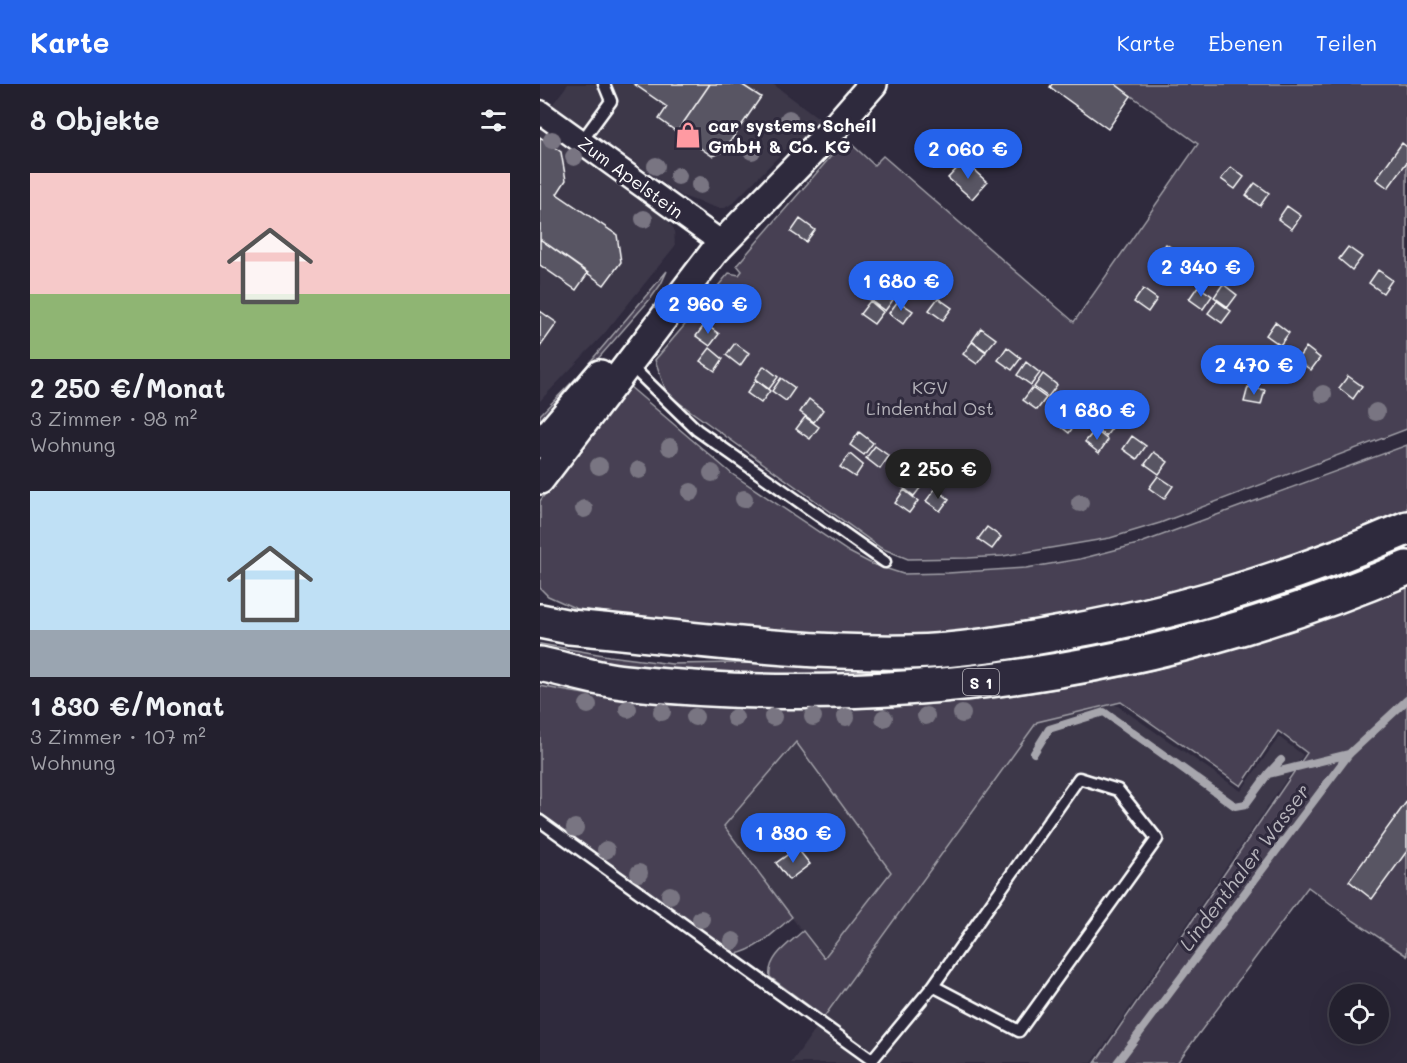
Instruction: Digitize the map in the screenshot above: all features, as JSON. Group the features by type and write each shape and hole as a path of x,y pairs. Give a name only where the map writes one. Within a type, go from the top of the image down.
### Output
{"main road":[{"name":"S 1","path":"555,624 843,650 910,652 1008,643 1106,626 1196,604 1308,568 1407,528"},
{"name":"S 1","path":"540,664 622,682 740,690 911,688 1012,679 1113,661 1205,639 1311,605 1407,568"}],"street":[{"path":"540,480 703,265 873,84"},
{"name":"Zum Apelstein","path":"540,112 722,243"},
{"path":"540,444 657,306 703,265"},
{"path":"540,601 555,624"}],"lane":[{"path":"581,142 611,101 604,84"},
{"path":"629,364 697,430 885,562"},
{"path":"540,821 872,1060 933,986 1078,778 1118,790 1156,838 1019,1031 933,986"}],"shaded area":[{"path":"568,84 773,84 824,122 784,151 733,203 725,208 717,208 682,196 552,105"},
{"path":"540,125 656,205 674,229 675,246 604,334 540,401"},
{"path":"1115,704 1241,791 1279,737 1303,755 1092,1063 791,1063 1037,722"},
{"path":"796,742 891,872 823,959 723,826"}],"green space":[{"name":"KGV Lindenthal Ost","path":"1115,84 1407,84 1407,429 1160,523 1110,538 1003,556 908,559 881,548 667,394 655,360 729,273 739,275 742,271 737,265 846,139 874,165 883,156 1074,322 1198,144"},
{"path":"667,271 651,298 540,425 540,415 578,376"},
{"path":"629,386 732,474 849,552 872,564 903,574 1026,568 1080,559 1138,544 1407,445 1407,514 1277,565 1124,607 941,636 871,638 691,624 577,609 548,596 540,588 540,501 582,442"},
{"path":"1407,546 1407,553 1285,600 1155,637 954,672 755,677 611,665 540,652 540,644 672,664 1003,659 1119,639 1184,624 1324,580"},
{"path":"1407,586 1407,956 1308,887 1177,1063 1095,1063 1307,753 1278,731 1241,786 1121,702 1037,722 824,1017 770,977 772,963 780,951 803,931 824,958 891,872 796,742 724,826 792,917 773,934 744,952 736,954 722,945 540,813 540,686 595,696 650,702 761,709 853,709 990,698 1081,685 1166,667 1298,627"}],"building":[{"path":"634,84 710,84 677,132 659,119 667,107"},
{"path":"710,84 741,84 761,97 723,152 712,156 677,132"},
{"path":"1052,84 1115,84 1131,96 1108,129 1050,87"},
{"path":"540,137 561,152 566,180 557,194 617,235 621,262 604,285 540,239"},
{"path":"1402,143 1407,147 1407,162 1388,188 1376,179"},
{"path":"964,161 987,182 972,199 948,178"},
{"path":"1231,167 1244,177 1235,189 1221,179"},
{"path":"1255,183 1269,193 1260,206 1246,195"},
{"path":"1287,206 1301,216 1292,229 1278,219"},
{"path":"800,219 815,230 806,242 791,232"},
{"path":"540,239 588,273 576,290 540,265"},
{"path":"1166,244 1180,254 1171,266 1157,256"},
{"path":"1348,247 1362,257 1352,270 1339,259"},
{"path":"1378,270 1392,280 1383,293 1369,283"},
{"path":"875,271 900,290 885,311 859,292"},
{"path":"1223,284 1237,295 1228,307 1214,297"},
{"path":"1198,286 1212,296 1203,309 1189,299"},
{"path":"1143,289 1157,299 1148,312 1134,302"},
{"path":"938,298 952,308 943,320 929,310"},
{"path":"870,301 883,312 874,324 860,314"},
{"path":"898,301 913,311 903,324 889,313"},
{"path":"1217,301 1231,311 1222,323 1208,313"},
{"path":"540,311 557,323 540,347"},
{"path":"1275,322 1289,333 1280,345 1266,335"},
{"path":"705,324 719,334 710,346 696,336"},
{"path":"981,328 996,339 986,351 972,341"},
{"path":"972,342 986,352 977,364 963,354"},
{"path":"735,343 749,353 740,366 726,355"},
{"path":"1007,347 1021,358 1012,370 998,360"},
{"path":"1306,347 1320,358 1311,370 1297,360"},
{"path":"710,348 723,359 715,371 700,361"},
{"path":"1026,362 1040,373 1031,385 1017,375"},
{"path":"764,366 778,377 769,389 755,379"},
{"path":"1043,374 1057,385 1048,397 1034,387"},
{"path":"1348,376 1362,386 1353,399 1339,388"},
{"path":"781,378 795,388 786,401 772,391"},
{"path":"756,380 770,391 761,403 747,393"},
{"path":"1248,387 1265,390 1261,405 1244,402"},
{"path":"1032,388 1046,398 1037,410 1023,400"},
{"path":"1071,395 1086,405 1077,418 1062,407"},
{"path":"809,399 823,410 814,422 800,412"},
{"path":"1064,410 1078,420 1069,433 1055,422"},
{"path":"1101,413 1115,424 1106,436 1092,426"},
{"path":"805,417 819,427 810,439 796,429"},
{"path":"1095,430 1108,440 1099,453 1085,442"},
{"path":"859,432 873,443 864,455 850,445"},
{"path":"1132,436 1146,446 1137,459 1123,449"},
{"path":"875,446 889,456 880,469 866,458"},
{"path":"1154,452 1168,462 1159,474 1145,464"},
{"path":"850,454 863,465 855,477 840,467"},
{"path":"909,473 924,483 914,496 900,485"},
{"path":"1158,476 1173,486 1164,499 1149,488"},
{"path":"935,489 949,499 940,511 926,501"},
{"path":"904,490 918,501 909,513 895,503"},
{"path":"987,527 1001,537 992,549 978,539"},
{"path":"1407,801 1407,851 1372,899 1349,881"},
{"path":"797,848 810,864 789,880 776,863"}],"waterway":[{"name":"Lindenthaler Wasser","path":"1117,1063 1349,754 1407,700"},
{"path":"1034,753 1049,729 1104,712 1235,806 1246,804 1268,774 1349,754"},
{"path":"1268,774 1281,760"}],"place":[{"name":"car systems Scheil GmbH & Co. KG","path":"688,135"}]}
